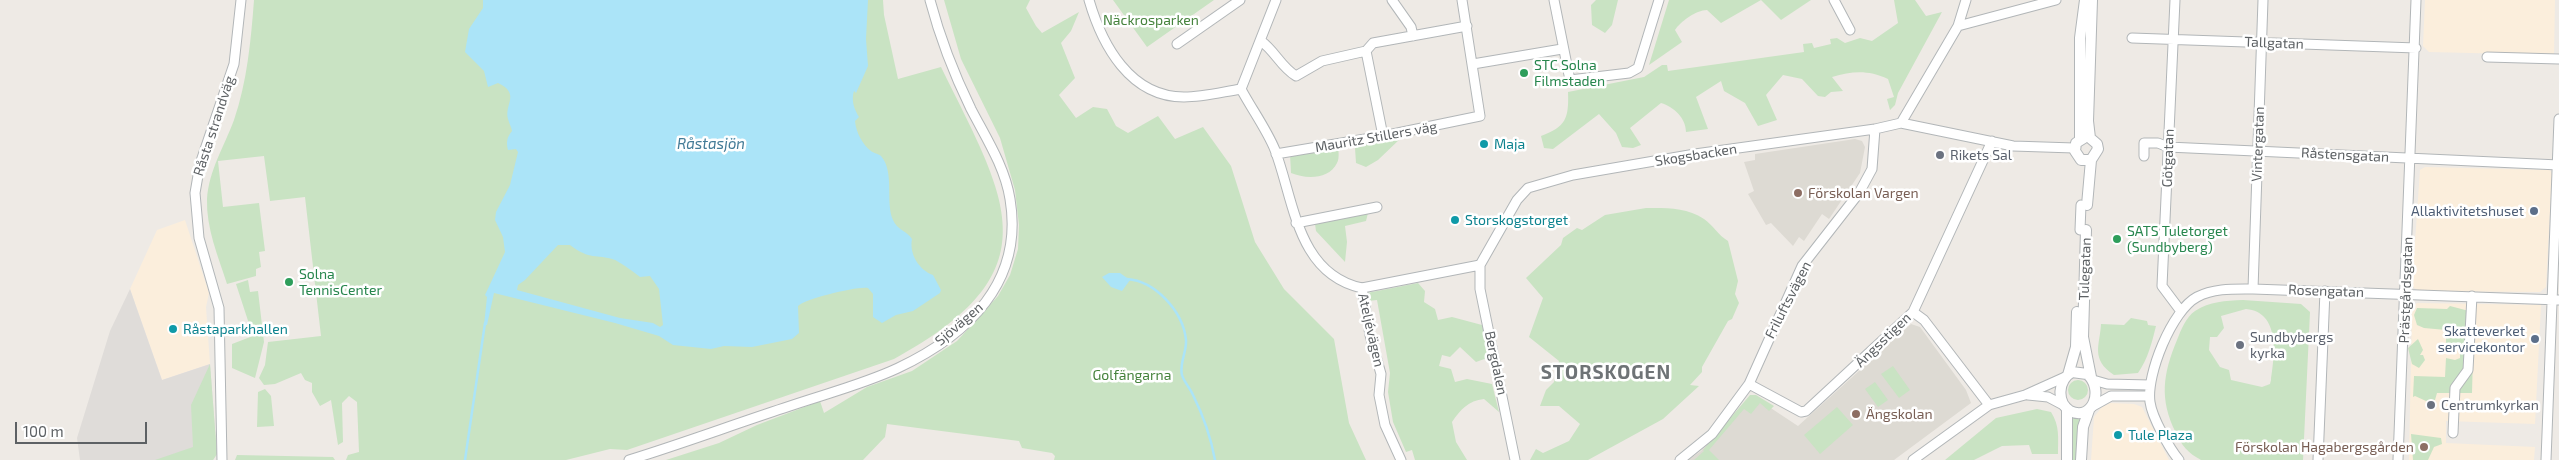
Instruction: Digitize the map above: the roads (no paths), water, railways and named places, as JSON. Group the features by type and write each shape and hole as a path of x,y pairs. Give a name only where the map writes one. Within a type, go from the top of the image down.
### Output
{"street":[{"name":"Råsta strandväg","path":"222,460 219,308 199,238 195,193 200,164 234,64 241,0"},
{"name":"Sjövägen","path":"629,460 899,368 951,336 1000,284 1007,267 1013,236 1007,185 940,40 930,0"},
{"path":"1089,0 1104,41 1118,63 1135,80 1167,95 1184,97 1241,89 1276,0"},
{"path":"1177,44 1240,0"},
{"path":"1392,0 1411,27 1413,36"},
{"path":"1462,0 1473,64 1562,48"},
{"path":"1554,0 1562,48 1570,80 1629,72 1638,68 1659,0"},
{"path":"1834,0 1850,30"},
{"path":"1901,123 1958,26 1966,0"},
{"path":"1958,26 2056,0"},
{"name":"Tulegatan","path":"2085,0 2080,38 2085,138"},
{"name":"Tulegatan","path":"2085,138 2088,111 2092,0"},
{"name":"Götgatan","path":"2175,0 2162,286 2180,310"},
{"name":"Vintergatan","path":"2253,289 2263,0"},
{"name":"Prästgårdsgatan","path":"2398,460 2412,158 2416,0"},
{"path":"1261,41 1272,48 1286,69 1296,76 1322,61 1366,50 1373,43 1467,26"},
{"name":"Tallgatan","path":"2132,38 2416,48"},
{"path":"1366,50 1383,136"},
{"path":"2487,57 2559,59"},
{"name":"Mauritz Stillers väg","path":"1276,154 1476,118 1481,113 1473,64"},
{"name":"Ateljévägen","path":"1241,89 1276,154 1296,223 1310,249 1325,269 1340,280 1362,288 1370,335 1381,374 1379,396 1385,425 1402,460"},
{"path":"2546,460 2555,300 2559,119"},
{"name":"Skogsbacken","path":"1480,265 1517,200 1528,188 1540,183 1695,154 1875,129 1901,123 2013,146 2074,148"},
{"name":"Friluftsvägen","path":"1680,460 1712,434 1748,384 1802,266 1859,193 1872,169 1875,129"},
{"path":"2085,138 2074,148 2077,156 2086,160"},
{"name":"Tulegatan","path":"2066,376 2076,347 2086,160 2098,149 2095,142 2085,138"},
{"name":"Ängsstigen","path":"1748,384 1801,412 1806,411 1913,312 1992,141"},
{"name":"Råstensgatan","path":"2144,156 2144,143 2158,143 2168,146 2257,151 2558,165"},
{"path":"1296,223 1377,207"},
{"name":"Tulegatan","path":"2083,230 2083,338 2092,378"},
{"path":"1362,288 1480,265"},
{"name":"Bergdalen","path":"1480,265 1480,289 1516,460"},
{"name":"Rosengatan","path":"2149,396 2150,385 2169,328 2180,310 2196,297 2213,291 2253,289 2555,300"},
{"path":"2318,460 2325,291"},
{"path":"2452,433 2455,388 2468,370 2472,296"},
{"path":"1913,312 1924,320 1989,405"},
{"path":"1913,460 1989,405 2025,394 2066,376 2083,372 2092,378 2111,384 2150,385"},
{"path":"2066,376 2061,389 2066,408 2067,460"},
{"path":"2081,460 2083,427 2096,393 2092,378"},
{"path":"2025,394 2048,397 2079,414 2111,396 2149,396 2154,416 2179,460"}],"water":[{"name":"Råstasjön","path":"483,0 868,0 866,39 868,66 856,93 854,91 853,94 854,104 859,117 855,121 860,138 872,152 881,156 888,170 893,220 912,239 911,245 916,261 923,269 933,275 941,290 940,293 913,311 896,315 882,323 873,317 873,294 868,288 853,289 820,297 798,306 799,333 792,339 752,347 724,346 711,349 673,345 659,336 615,323 494,293 487,325 484,325 487,297 485,295 505,252 503,237 495,220 496,212 510,185 518,152 516,149 508,150 507,147 507,140 512,131 507,114 510,100 509,91 498,83 488,87 484,71 465,52 469,29 483,8","holes":["558,245 570,245 588,255 615,260 640,277 650,276 659,289 663,325 660,327 653,323 620,318 517,290 518,285"]},
{"path":"1109,273 1120,273 1130,280 1122,291 1111,287 1102,277"}],"waterway":[{"path":"1127,279 1148,285 1166,299 1184,329 1186,340 1181,371 1203,419 1215,460"},
{"path":"465,460 485,323"}],"place":[{"name":"STC Solna Filmstaden","path":"1524,73"},
{"name":"Maja","path":"1484,144"},
{"name":"Rikets Sal","path":"1940,155"},
{"name":"Förskolan Vargen","path":"1798,193"},
{"name":"Allaktivitetshuset","path":"2534,211"},
{"name":"Storskogstorget","path":"1455,220"},
{"name":"SATS Tuletorget (Sundbyberg)","path":"2117,239"},
{"name":"Solna TennisCenter","path":"289,282"},
{"name":"Råstaparkhallen","path":"173,329"},
{"name":"Skatteverket servicekontor","path":"2535,339"},
{"name":"Sundbybergs kyrka","path":"2240,345"},
{"name":"Centrumkyrkan","path":"2431,405"},
{"name":"Ängskolan","path":"1856,414"},
{"name":"Tule Plaza","path":"2118,435"},
{"name":"Förskolan Hagabergsgården","path":"2424,447"}],"district":[{"name":"STORSKOGEN","path":"1606,373"}],"park label":[{"name":"Näckrosparken","path":"1151,20"},
{"name":"Golfängarna","path":"1132,375"}]}
